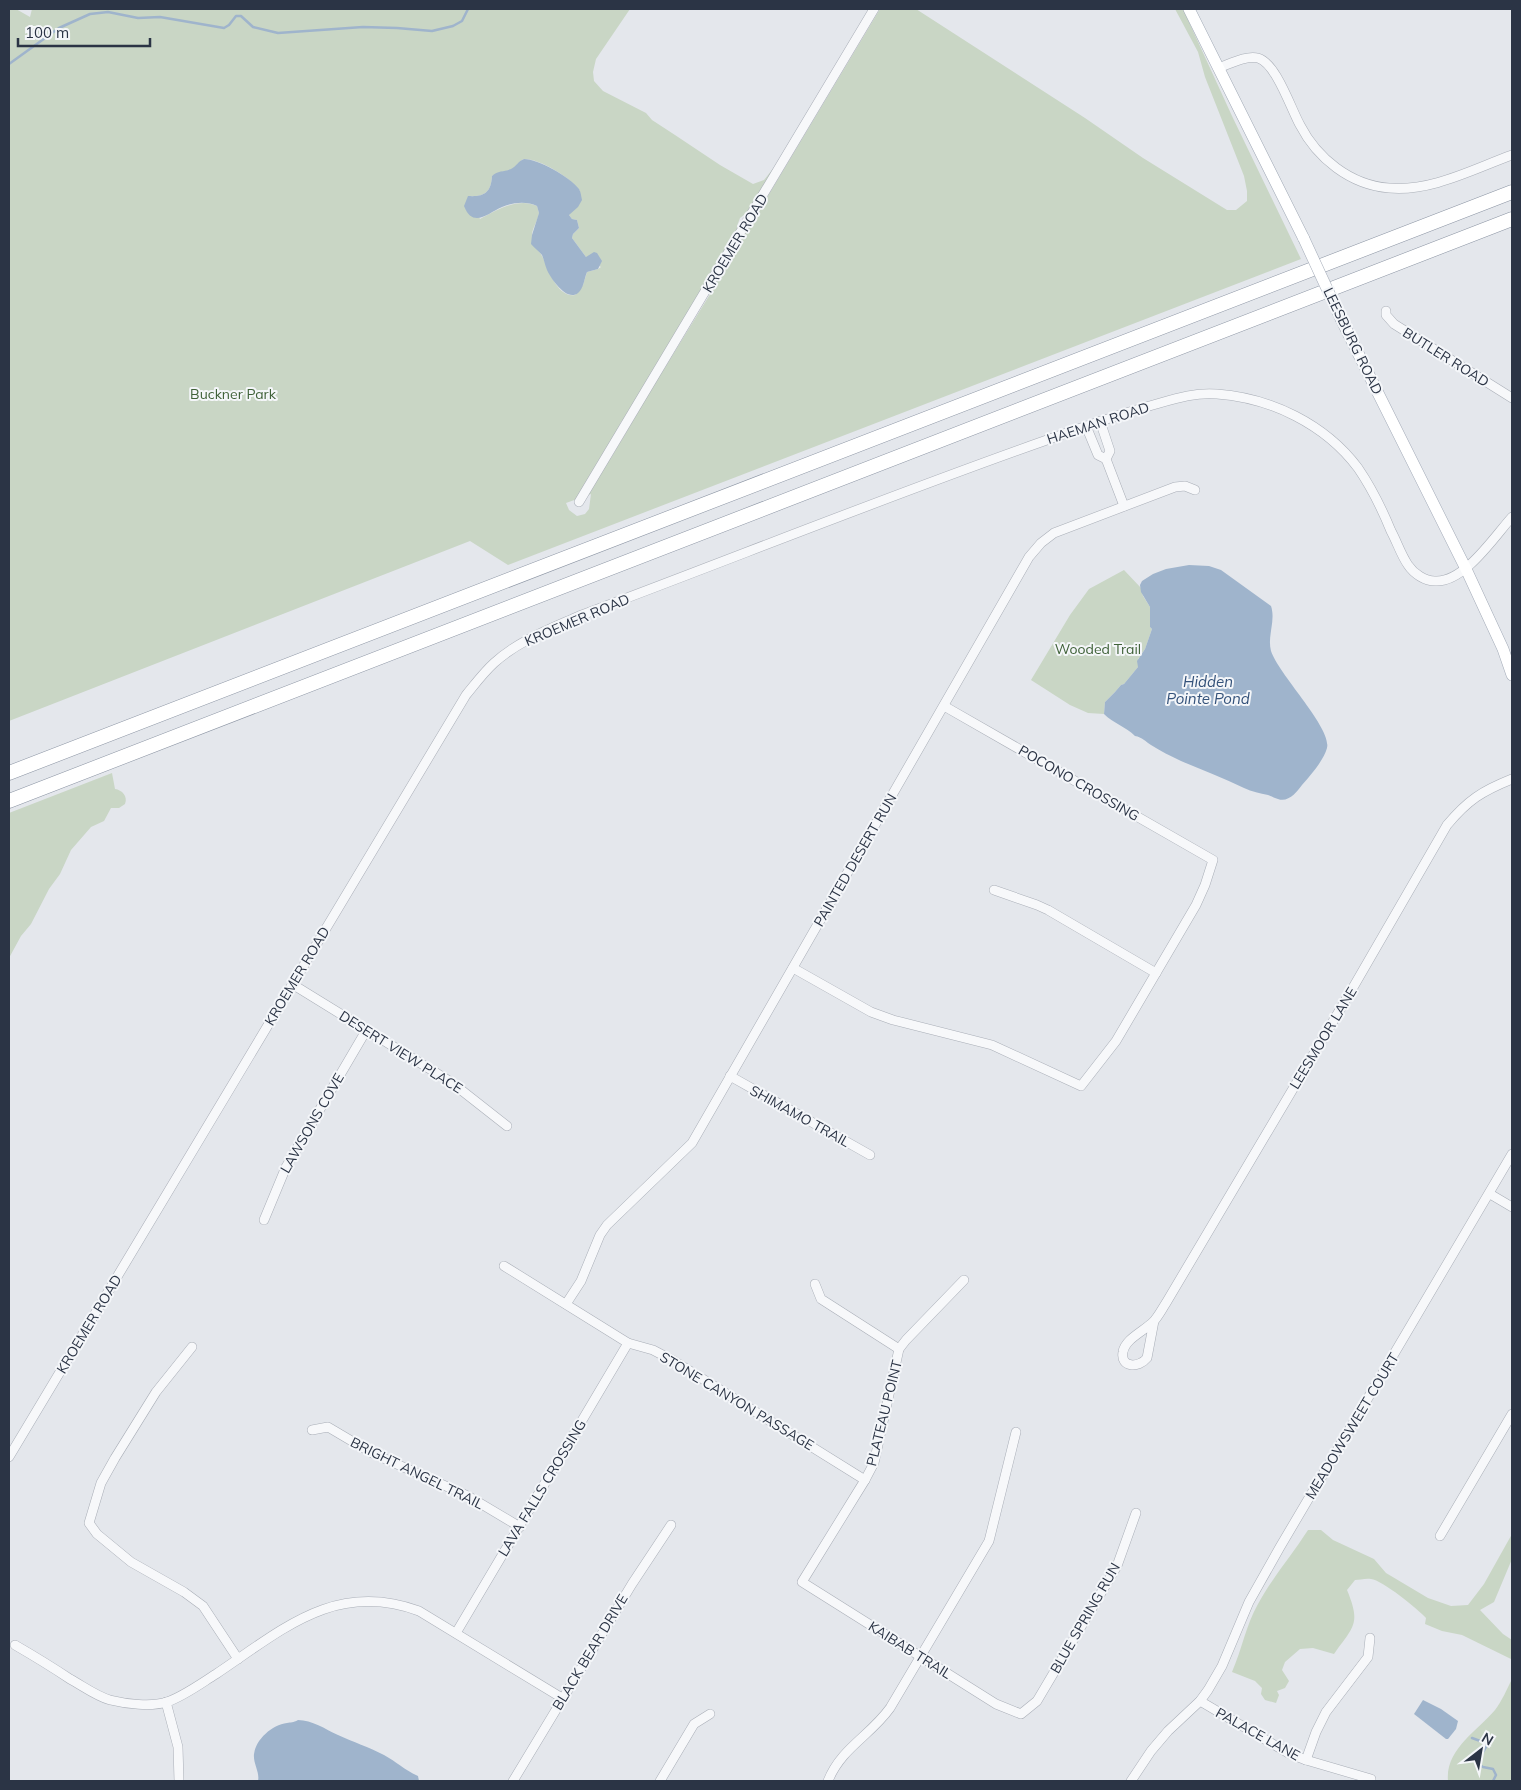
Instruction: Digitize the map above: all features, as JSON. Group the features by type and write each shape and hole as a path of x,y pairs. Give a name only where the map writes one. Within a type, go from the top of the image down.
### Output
{"highway":[{"path":"9,773 1512,192"},
{"path":"9,801 1512,219"}],"main road":[{"name":"LEESBURG ROAD","path":"1189,9 1466,570 1503,649 1512,675"}],"street":[{"name":"KROEMER ROAD","path":"580,502 874,9"},
{"path":"1218,68 1251,58 1264,60 1275,74 1305,134 1321,155 1352,178 1373,186 1388,188 1420,187 1445,180 1512,155"},
{"name":"BUTLER ROAD","path":"1386,311 1386,315 1394,324 1512,398"},
{"name":"HAEMAN ROAD","path":"665,584 918,487 1100,421 1184,396 1214,394 1248,398 1271,405 1296,416 1321,433 1342,451 1357,467 1382,510 1408,565 1414,571 1428,580 1437,582 1449,580 1466,570"},
{"path":"1100,421 1110,451 1106,459"},
{"path":"1086,426 1098,455 1106,459 1124,506"},
{"name":"PAINTED DESERT RUN","path":"566,1304 581,1281 597,1242 607,1225 692,1143 1024,565 1035,550 1054,533 1124,506 1175,487 1185,486 1195,490"},
{"path":"1466,570 1512,517"},
{"name":"KROEMER ROAD","path":"9,1457 449,722 477,680 503,656 536,635 579,616 665,584"},
{"name":"POCONO CROSSING","path":"944,706 1213,860 1202,894 1156,973"},
{"name":"LEESMOOR LANE","path":"1154,1321 1147,1358 1138,1365 1132,1366 1123,1358 1126,1346 1154,1321 1277,1116 1447,825 1461,808 1477,795 1512,779"},
{"path":"793,968 877,1015 992,1044 1081,1086 1116,1041 1156,973 1048,910 994,890"},
{"name":"DESERT VIEW PLACE","path":"292,984 451,1082 507,1126"},
{"name":"LAWSONS COVE","path":"264,1220 286,1166 367,1029"},
{"name":"SHIMAMO TRAIL","path":"730,1076 870,1155"},
{"name":"MEADOWSWEET COURT","path":"1131,1781 1151,1751 1168,1731 1200,1701 1222,1666 1249,1602 1280,1547 1512,1154"},
{"path":"1490,1194 1512,1207"},
{"name":"STONE CANYON PASSAGE","path":"504,1266 628,1343 653,1350 674,1360 865,1480"},
{"name":"PLATEAU POINT","path":"802,1582 874,1463 899,1349 964,1280"},
{"path":"815,1284 821,1299 899,1349"},
{"name":"LAVA FALLS CROSSING","path":"456,1633 628,1343"},
{"path":"192,1347 156,1392 115,1458 101,1483 89,1524 97,1534 131,1562 184,1592 203,1606 238,1659"},
{"path":"1440,1536 1512,1414"},
{"name":"BRIGHT ANGEL TRAIL","path":"312,1430 328,1427 372,1453 468,1496 520,1526"},
{"path":"828,1781 837,1762 880,1722 890,1708 989,1541 1016,1432"},
{"name":"BLUE SPRING RUN","path":"1021,1714 1037,1701 1117,1566 1136,1513"},
{"name":"BLACK BEAR DRIVE","path":"513,1781 632,1584 671,1525"},
{"name":"KAIBAB TRAIL","path":"802,1582 996,1704 1021,1714"},
{"path":"15,1645 94,1693 110,1700 131,1703 166,1702 191,1690 294,1623 316,1612 345,1603 361,1601 383,1602 402,1605 419,1612 562,1698"},
{"path":"1306,1760 1316,1732 1326,1712 1368,1657 1370,1638"},
{"name":"PALACE LANE","path":"1200,1701 1288,1753 1371,1779 1371,1781"},
{"path":"166,1702 178,1747 178,1781"},
{"path":"660,1781 694,1724 710,1714"}],"green space":[{"name":"Buckner Park","path":"9,9 16,9 30,17 32,9 630,9 596,59 593,72 594,81 603,91 646,113 652,120 720,165 753,184 764,180 776,165 802,124 748,212 740,218 737,233 714,268 715,284 880,9 916,9 1085,118 1143,158 1227,210 1236,210 1247,201 1244,176 1205,77 1198,52 1175,9 1183,9 1301,259 508,565 470,541 9,721","holes":["522,160 539,162 555,170 580,191 569,215 572,219 577,220 579,228 572,238 586,257 601,267 587,272 583,285 575,295 569,295 558,287 534,244 532,233 539,213 537,206 522,203 515,204 480,219 468,196 478,196 486,193 492,176 514,168","712,291 661,374 682,338 698,306","648,395 610,458 616,433 621,422","591,494 589,509 585,514 577,516 569,510 566,503"]},
{"name":"Wooded Trail","path":"1124,570 1141,588 1143,596 1150,607 1150,627 1152,629 1145,649 1138,659 1138,667 1105,702 1104,714 1088,713 1070,705 1031,680 1070,615 1089,589"},
{"path":"112,773 115,789 124,794 126,798 125,804 119,808 111,808 104,821 91,827 71,850 60,874 49,889 31,924 21,936 9,958 9,813"},
{"path":"1308,1530 1321,1530 1333,1540 1374,1559 1386,1573 1428,1598 1451,1606 1468,1605 1484,1584 1512,1534 1512,1559 1494,1602 1480,1610 1503,1634 1512,1640 1512,1661 1462,1635 1442,1631 1425,1624 1426,1618 1416,1608 1391,1589 1376,1581 1369,1579 1355,1580 1347,1590 1354,1610 1353,1624 1351,1630 1334,1654 1313,1648 1300,1649 1285,1662 1282,1670 1289,1681 1285,1688 1277,1691 1279,1695 1276,1703 1265,1700 1261,1694 1262,1688 1255,1681 1232,1672 1250,1620 1258,1604 1269,1585"},
{"path":"1512,1679 1512,1781 1448,1781 1448,1770 1457,1750 1495,1710"}],"water":[{"path":"524,159 537,162 569,179 580,191 582,200 578,207 569,215 572,219 577,220 579,228 572,238 586,257 594,252 597,253 602,261 598,269 587,272 582,289 574,295 564,292 556,284 547,270 542,255 531,244 539,213 537,206 524,203 511,204 476,218 468,213 464,206 468,196 478,196 486,193 494,174 511,169"},
{"name":"Hidden Pointe Pond","path":"1189,565 1209,566 1221,570 1271,606 1273,617 1270,640 1271,651 1314,715 1326,739 1327,748 1313,773 1298,791 1289,798 1277,799 1250,790 1181,761 1142,738 1135,736 1104,714 1105,702 1138,667 1137,661 1145,649 1152,629 1150,627 1150,607 1141,592 1140,585 1142,581 1166,569"},
{"path":"1423,1700 1441,1709 1458,1721 1456,1729 1448,1739 1414,1714"},
{"path":"298,1720 313,1723 378,1752 418,1776 419,1781 258,1781 254,1754 261,1738 281,1724"}],"waterway":[{"path":"9,64 59,28 90,14 108,12 138,18 160,17 224,28 236,16 241,16 253,27 278,33 363,27 432,31 453,26 462,21 468,9"},
{"path":"1472,1738 1483,1742 1486,1747 1477,1763 1483,1767 1493,1769 1496,1775 1493,1781"}]}
